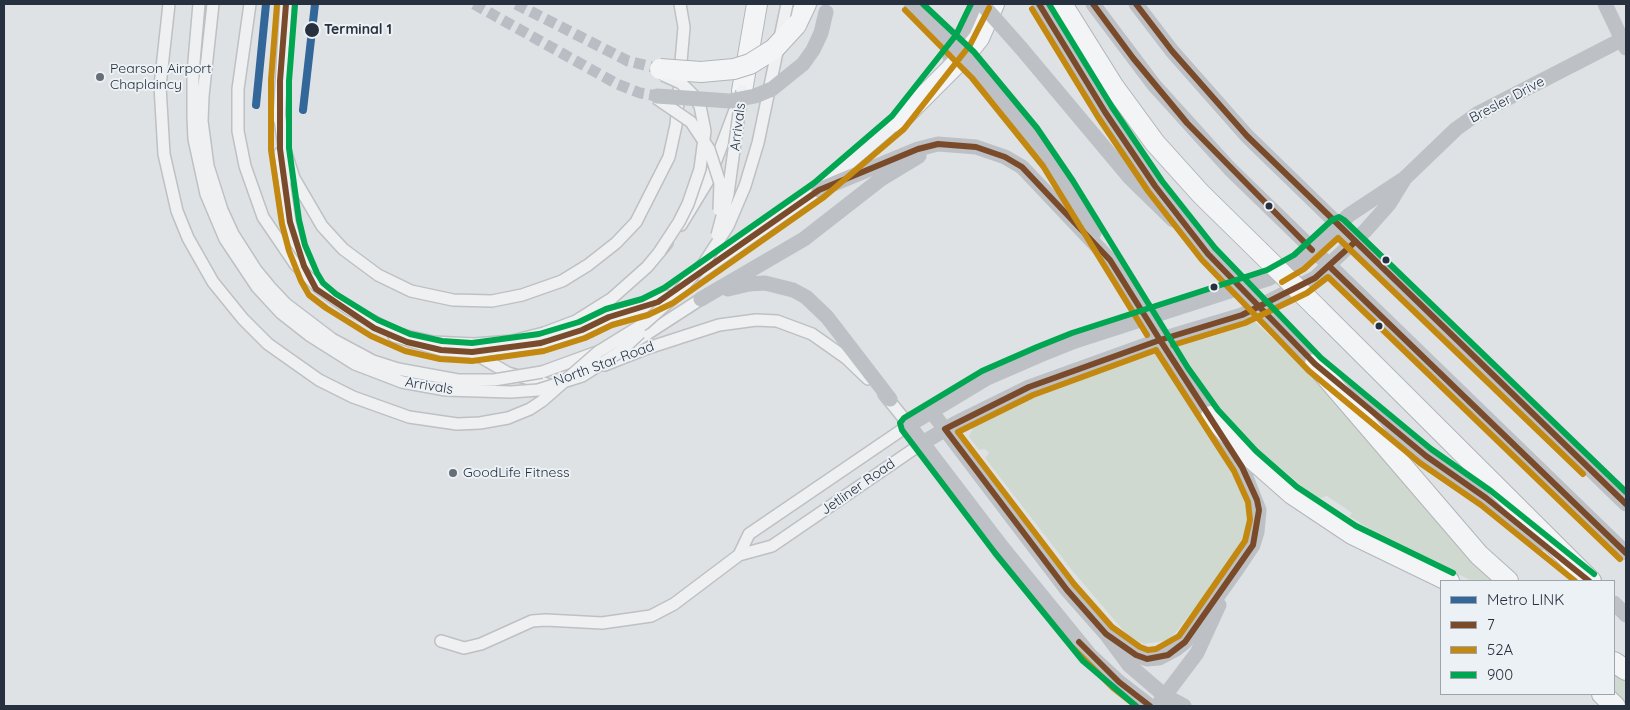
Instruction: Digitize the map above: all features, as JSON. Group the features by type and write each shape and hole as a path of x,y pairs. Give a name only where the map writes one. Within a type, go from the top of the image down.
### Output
{"highway":[{"path":"742,91 757,4"},
{"path":"660,71 720,71 750,64 774,50 796,25 806,4"},
{"path":"898,122 967,53 979,38 994,4"},
{"path":"1062,4 1114,87 1155,143 1201,194 1589,580"},
{"path":"1315,364 1479,555 1507,580"},
{"path":"1210,416 1250,457 1292,494 1352,534 1447,580"},
{"path":"1615,663 1626,670"},
{"path":"1603,695 1615,706"}],"street":[{"path":"169,4 161,72 160,113 164,154 172,196 186,234 213,282 243,319 268,344 318,380 353,397 409,417 457,424 494,421 530,409 555,391 598,352 645,323 690,280 728,226 745,186 758,143 787,4"},
{"name":"Arrivals","path":"200,4 193,73 194,139 206,194 225,239 244,270 256,287 296,325 328,348 360,367 402,382 446,390 511,392 538,390 582,376 621,351 673,303 702,268 721,224 728,194 742,91"},
{"name":"North Star Road","path":"200,4 194,79 194,124 199,157 218,219 242,264 261,288 286,314 314,338 352,361 380,373 425,386 501,390 568,380 648,348 719,326 756,320 777,321 798,327 826,343 890,399 909,425"},
{"path":"213,4 202,96 202,121 208,166 222,210 237,240 256,270 286,304 318,330 345,346 373,360 425,375 458,380 494,380 542,372 598,352"},
{"path":"244,4 234,121 238,156 248,191 266,229 282,254 316,289 361,320 407,342 441,350 472,352 541,343 582,330 609,317 645,307 668,296"},
{"path":"250,4 238,89 238,131 250,183 263,217 291,259 319,288 349,310 398,334 433,342 474,344 506,341 554,330 576,321 611,299 636,277 683,223 709,180 742,91"},
{"path":"286,4 279,112 283,181 290,222 304,266 316,289"},
{"path":"279,112 284,147 294,178 313,212 334,240 366,267 390,282 437,298 492,301 522,295 555,284 588,265 616,243 636,222 651,197 669,157 676,126 684,27 680,4"},
{"path":"657,97 730,101 755,96 772,89 803,64 813,50 821,33 828,4"},
{"path":"911,4 967,58 1001,98 1050,162 1181,374 1242,467 1259,510 1258,532 1253,545 1185,642 1168,654 1147,659 1136,655 1106,634"},
{"path":"585,373 668,296 818,190 898,122 964,40 981,4 1021,48 1143,193 1208,254 1315,364 1426,456 1486,498 1589,580"},
{"path":"1039,4 1106,112 1155,186 1208,254"},
{"path":"1092,4 1133,58 1187,123 1230,170 1626,553"},
{"path":"1136,4 1212,98 1338,226 1626,504"},
{"path":"1605,4 1624,44"},
{"name":"Bresler Drive","path":"1355,242 1389,204 1406,178 1435,147 1476,114 1624,44"},
{"path":"660,71 688,89 700,106 705,131 700,169 688,204 660,251"},
{"path":"657,97 682,115 701,135 709,149 720,183 719,211 712,236 690,280"},
{"path":"818,190 918,149 938,144 958,144 990,151 1022,167 1110,260"},
{"path":"621,351 700,299 804,239 899,167 937,149 958,144"},
{"name":"Bresler Drive","path":"1338,226 1373,198 1406,178"},
{"name":"Jetliner Road","path":"739,555 749,534 909,425 987,378 1075,341 1270,278 1299,262 1338,226"},
{"name":"Jetliner Road","path":"441,642 464,648 481,644 532,621 602,623 650,616 674,604 739,555 772,546 944,429 1029,386 1165,338 1242,315 1302,286 1329,266 1355,242"},
{"path":"700,299 733,288 765,283 794,290 806,297 827,317 890,399"},
{"path":"472,352 508,373 547,384"},
{"path":"1018,364 1029,386"},
{"path":"931,411 1067,590 1106,634 1129,665 1161,701 1184,706"},
{"path":"909,425 924,442 1002,547 1090,655 1119,682 1150,706"},
{"path":"1161,701 1197,653 1235,572"},
{"path":"1615,604 1626,615"}],"shaded area":[{"path":"1255,322 1308,372 1492,580 1470,580 1386,539 1349,516 1352,513 1327,496 1317,499 1258,449 1217,407 1173,338 1205,339"},
{"path":"1149,346 1198,417 1237,482 1251,511 1248,512 1247,539 1224,569 1209,597 1191,613 1170,640 1144,644 1128,636 1071,569 985,458 989,453 985,449 979,450 969,437 977,419 1005,404"},
{"path":"1615,673 1626,680 1626,706 1615,693"}],"tunnel":[{"path":"474,4 617,84 640,93 657,96"},
{"path":"516,4 628,61 660,69"}],"metro line":[{"name":"LINK","path":"256,105 266,4"},
{"name":"LINK","path":"303,110 315,4"}],"transit line":[{"name":"52A","path":"277,4 271,80 271,150 282,224 289,251 301,281 309,295 371,336 405,351 440,359 472,361 544,351 585,338 612,325 648,315 673,303 824,197 904,129 970,45 989,8"},
{"name":"7","path":"286,4 280,81 280,149 290,222 304,266 316,289 374,328 407,342 441,350 472,352 541,343 582,330 609,317 658,302 819,190 918,149 938,144 976,147 1005,157 1022,167 1110,260 1160,340"},
{"name":"900","path":"923,4 974,52 1037,128 1073,181 1188,368 1218,410 1256,451 1297,487 1356,526 1453,573"},
{"name":"900","path":"295,5 289,81 289,148 299,220 305,245 317,273 323,283 336,294 378,320 410,334 442,341 472,343 539,334 579,322 606,309 642,299 664,288 814,183 892,116 956,35 971,4"},
{"name":"7","path":"1039,4 1105,112 1155,186 1208,254 1315,364 1426,456 1486,498 1588,580"},
{"name":"900","path":"1049,4 1112,107 1162,181 1215,248 1321,358 1431,449 1491,491 1594,574"},
{"name":"7","path":"1093,4 1133,58 1187,123 1312,250"},
{"name":"7","path":"1136,4 1172,51 1247,136 1626,504"},
{"name":"52A","path":"1032,9 1098,117 1148,191 1202,260 1309,371 1420,463 1481,505 1574,580"},
{"name":"52A","path":"905,10 972,78 1043,166 1147,335"},
{"name":"900","path":"1136,706 1083,661 995,553 902,430 900,423 904,418 982,371 1037,347 1072,333 1267,270 1294,255 1332,220 1339,217 1626,492"},
{"name":"52A","path":"1282,282 1304,269 1338,238 1583,474"},
{"name":"7","path":"1160,340 1242,315 1315,278 1355,242"},
{"name":"7","path":"1329,266 1626,553"},
{"name":"52A","path":"1173,345 1245,323 1307,293 1328,277 1620,559"},
{"name":"7","path":"1160,340 1242,467 1257,500 1259,510 1253,545 1185,642 1168,655 1147,659 1136,655 1106,634 1067,590 945,429 1029,387 1160,340"},
{"name":"52A","path":"1156,350 1234,471 1248,502 1250,520 1245,541 1179,636 1156,649 1148,650 1140,647 1112,627 1074,584 958,432 1033,395 1156,350"},
{"name":"7","path":"1079,642 1119,682 1150,706"},
{"name":"52A","path":"1073,648 1113,688 1136,706"}],"place":[{"name":"Terminal 1","path":"312,30"},
{"name":"Pearson Airport Chaplaincy","path":"100,77"},
{"name":"GoodLife Fitness","path":"453,473"}]}
